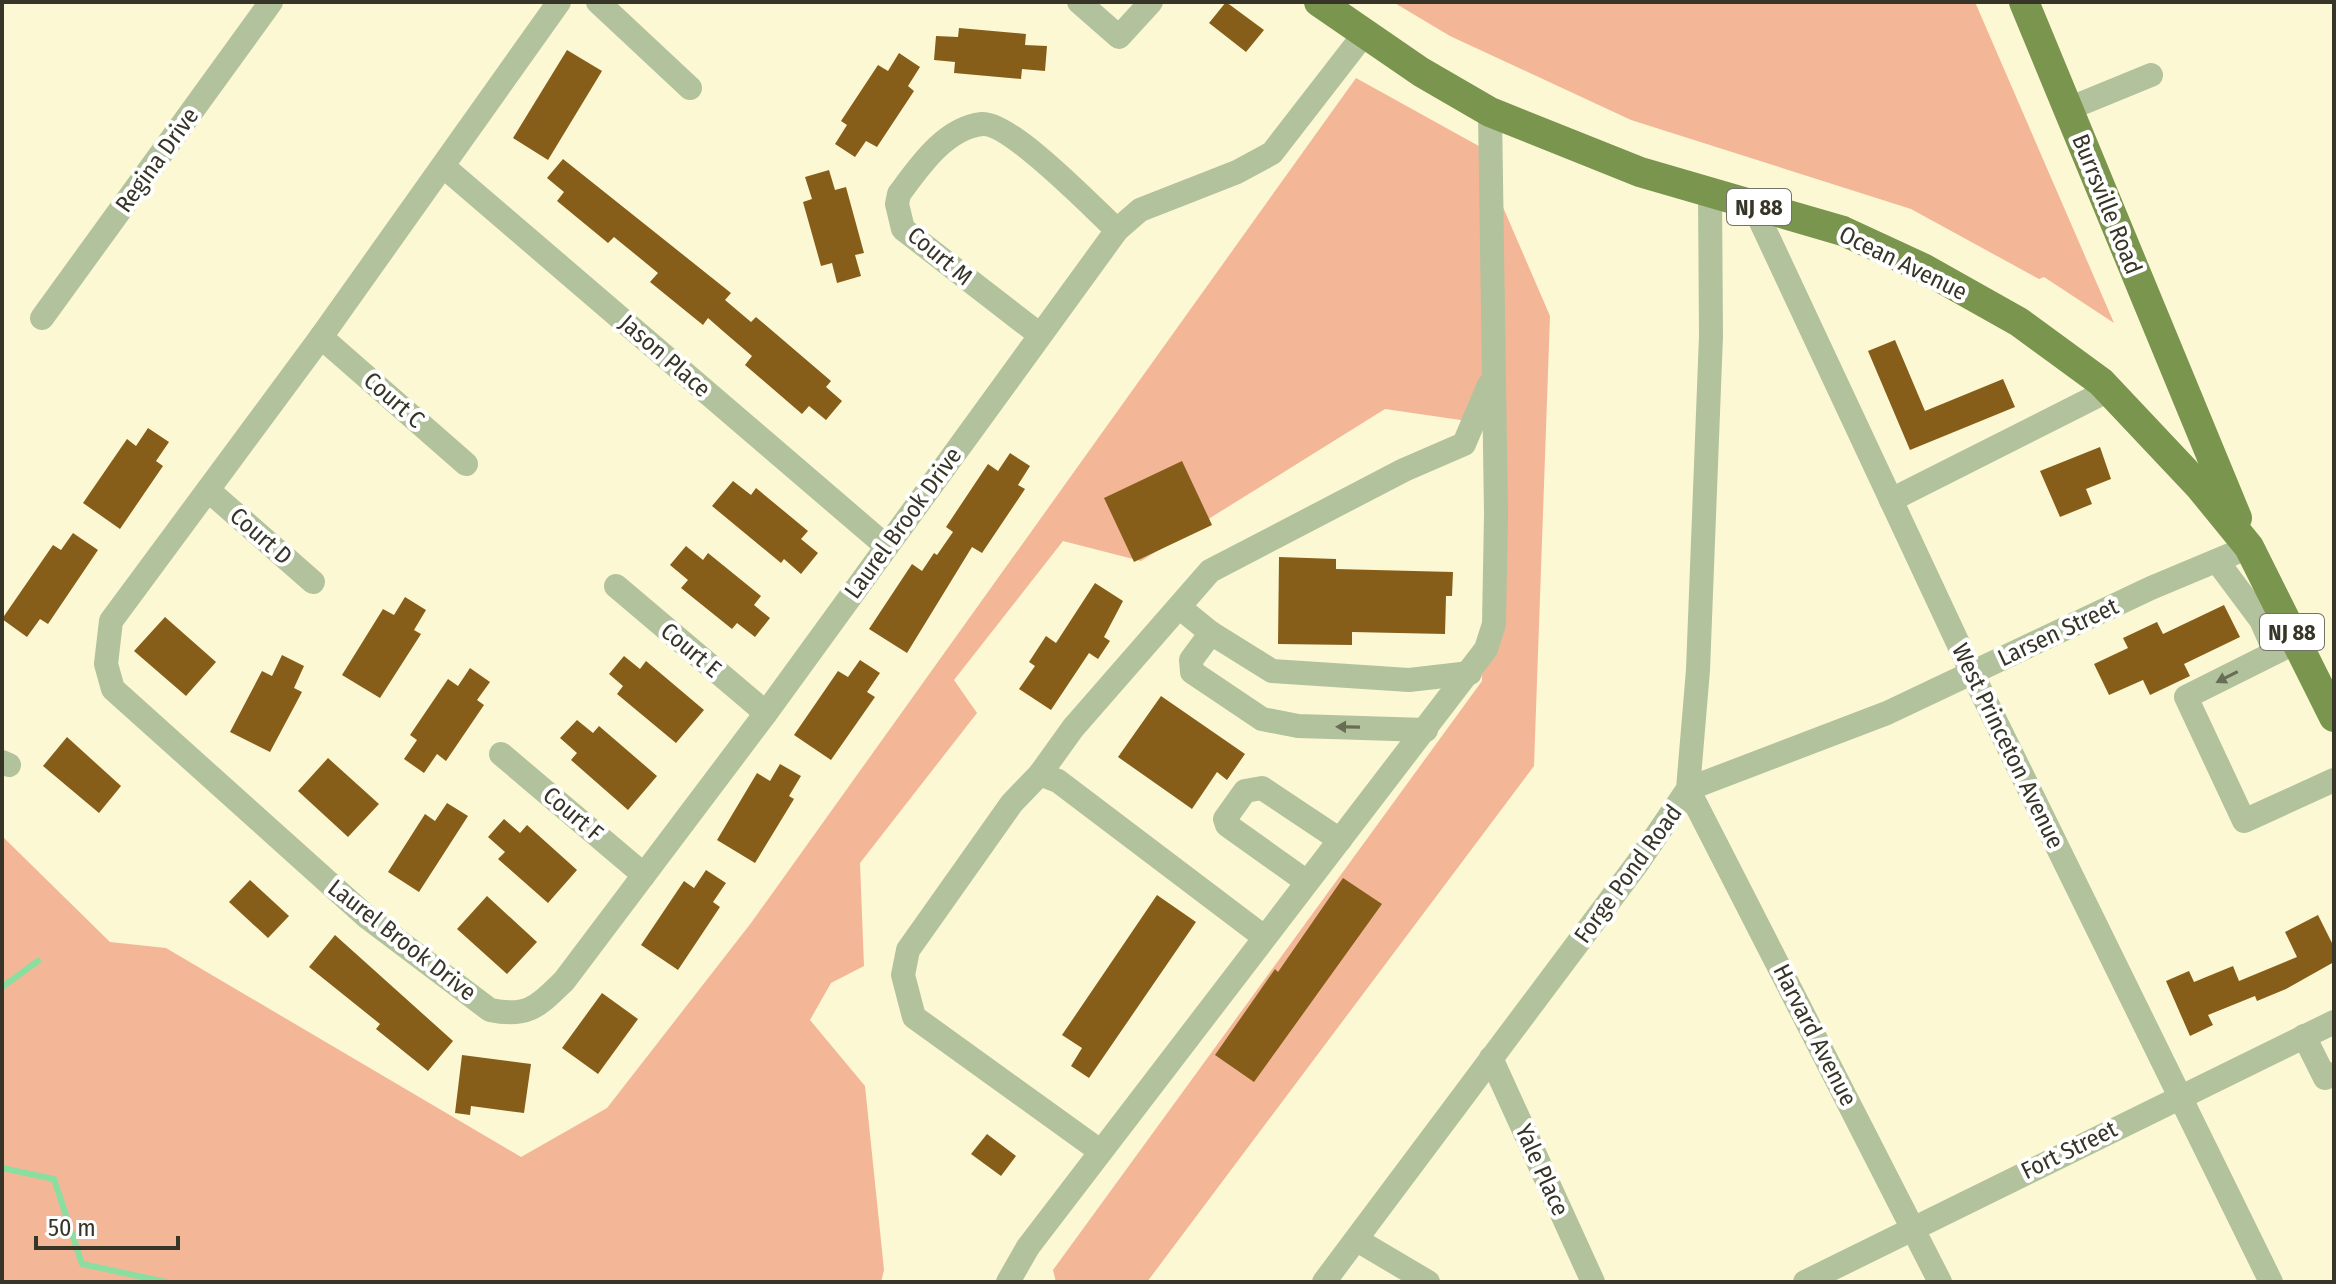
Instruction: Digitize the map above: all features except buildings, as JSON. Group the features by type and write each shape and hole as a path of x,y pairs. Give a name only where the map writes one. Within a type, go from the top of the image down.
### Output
{"main road":[{"name":"Ocean Avenue","path":"1319,2 1490,112 1640,172 1843,231 1923,268 2019,322 2109,390 2249,547 2286,647 2333,712"},
{"name":"Burrsville Road","path":"2024,2 2249,547"},
{"path":"2171,456 2184,438 2191,406"}],"street":[{"name":"Regina Drive","path":"42,318 271,2"},
{"name":"Laurel Brook Drive","path":"559,2 321,337 111,621 108,677 113,689 356,908 490,1010 523,1013 542,1002 564,981 766,713 1117,230 1140,210 1237,172 1272,153 1365,33"},
{"path":"598,2 690,88"},
{"path":"1079,2 1119,37 1151,2"},
{"path":"2068,109 2151,75"},
{"path":"1008,1282 1028,1247 1100,1151 1486,649 1494,624 1496,514 1490,112"},
{"name":"Court M","path":"1040,335 903,229 897,204 899,194 915,172 945,140 969,127 986,124 1013,134 1117,230"},
{"name":"Jason Place","path":"443,166 886,546"},
{"name":"Forge Pond Road","path":"1324,1282 1688,789 1698,670 1711,336 1710,193"},
{"name":"West Princeton Avenue","path":"1753,205 1972,673 2271,1282"},
{"name":"Court C","path":"321,337 466,464"},
{"path":"1100,1151 914,1017 903,975 908,950 1012,803 1040,774 1073,728 1210,571 1404,470 1464,444 1493,376"},
{"path":"1891,500 2109,390"},
{"name":"Court D","path":"208,490 313,582"},
{"name":"Larsen Street","path":"1688,789 1887,713 2249,547"},
{"path":"2217,561 2261,620 2286,647 2186,697 2244,821 2334,780"},
{"name":"Court E","path":"616,586 766,713"},
{"path":"1179,607 1211,633 1272,671 1409,680 1470,673"},
{"path":"1211,633 1191,660 1192,672 1262,719 1298,726 1426,730"},
{"name":"Court F","path":"501,754 644,875"},
{"path":"1040,774 1058,781 1264,937"},
{"path":"1307,882 1227,825 1225,819 1245,791 1262,788 1340,840"},
{"name":"Harvard Avenue","path":"1688,789 1940,1282"},
{"name":"Fort Street","path":"1805,1282 2179,1095 2334,1022"},
{"path":"2304,1036 2331,1083"},
{"name":"Yale Place","path":"1491,1058 1593,1282"},
{"path":"1357,1240 1428,1282"}],"shaded area":[{"path":"1393,2 1975,2 2114,323 2044,277 2039,279 1911,209 1631,120 1450,36"},
{"path":"1356,78 1495,155 1493,184 1550,316 1534,766 1147,1282 1056,1282 1053,1270 1482,681 1488,424 1385,409 1141,561 1063,541 954,680 977,713 860,863 864,966 831,983 810,1020 865,1086 884,1270 881,1282 2,1282 2,836 110,942 166,948 521,1157 607,1108 751,923"}],"waterway":[{"path":"2,987 38,961"},
{"path":"2,1168 54,1179 82,1264 166,1282"}]}
